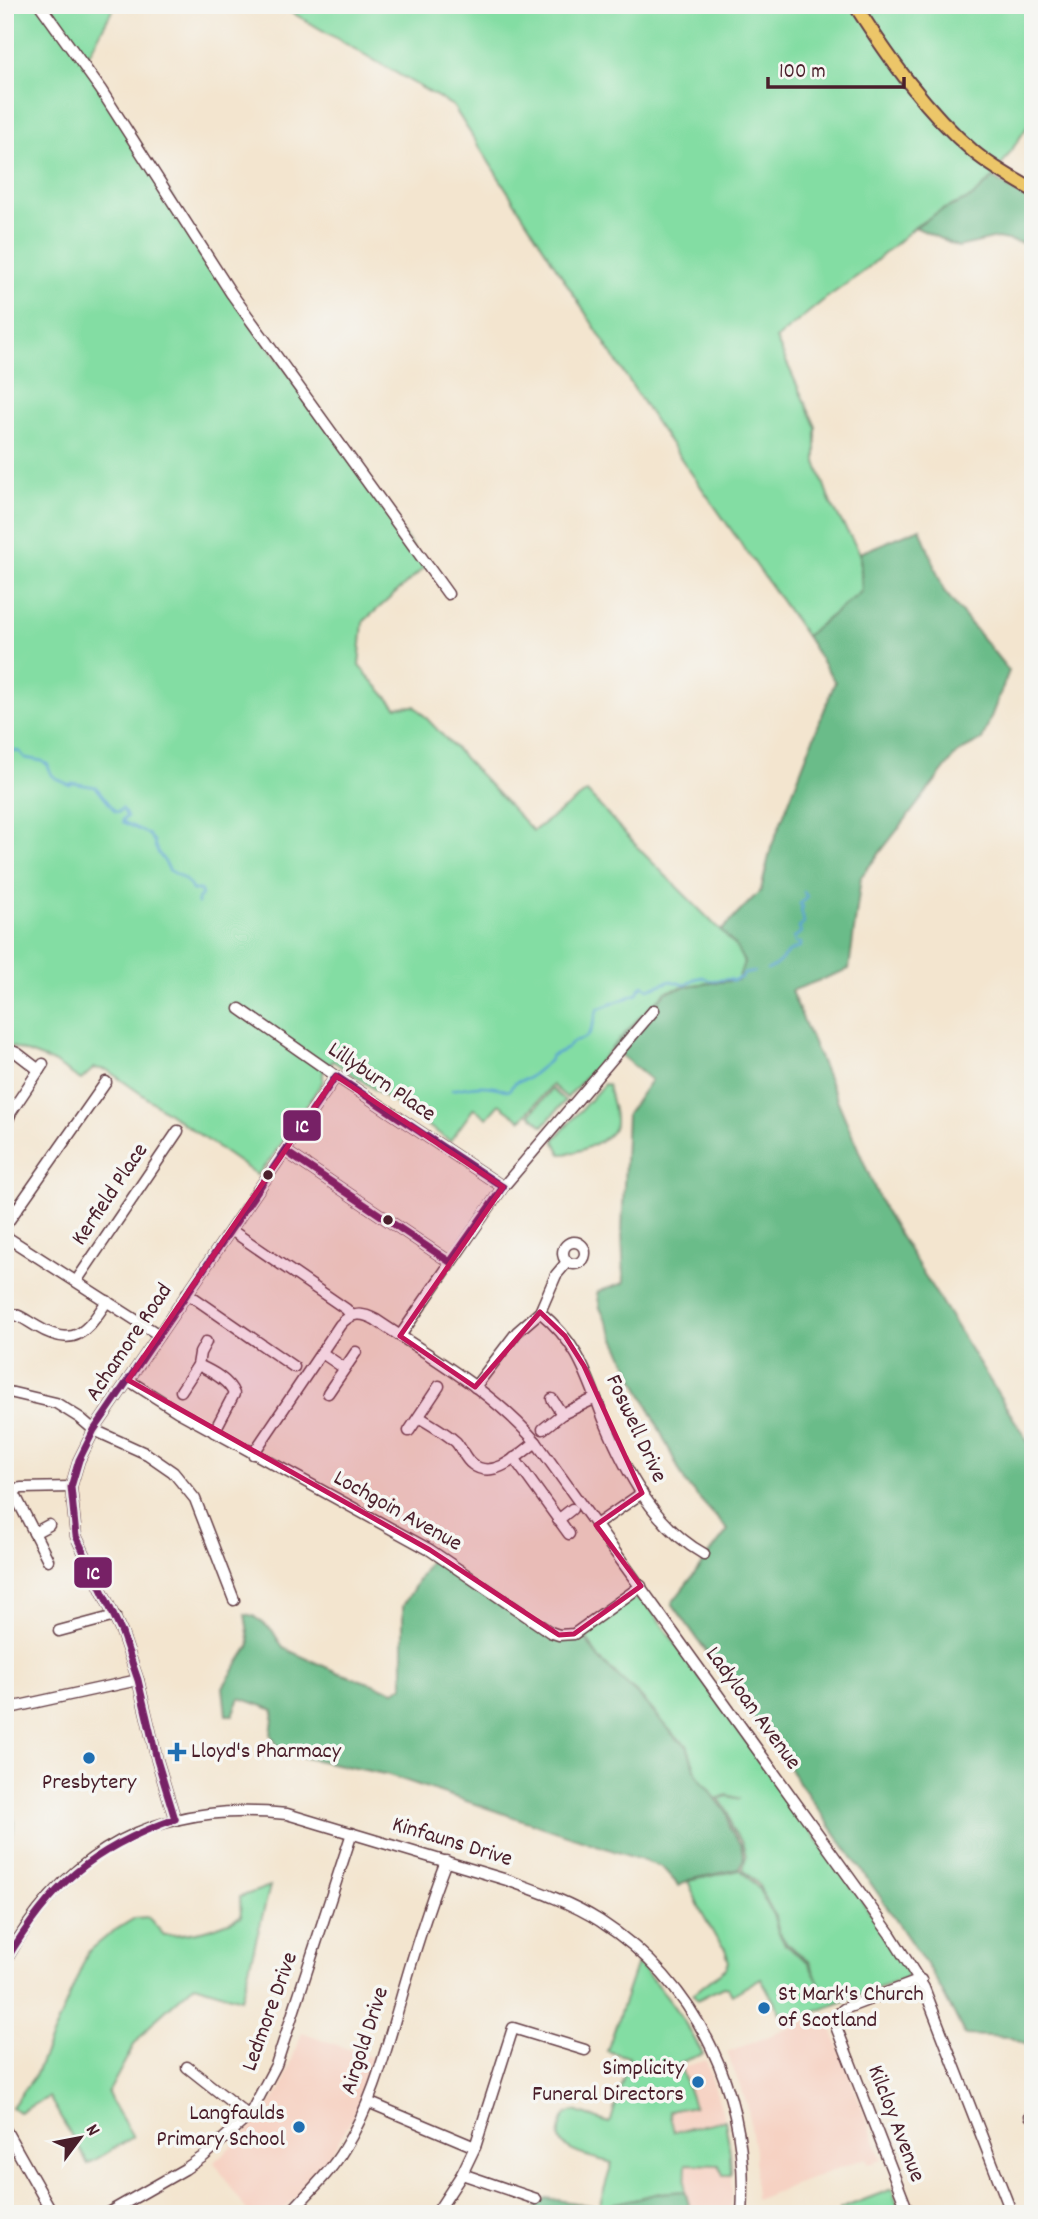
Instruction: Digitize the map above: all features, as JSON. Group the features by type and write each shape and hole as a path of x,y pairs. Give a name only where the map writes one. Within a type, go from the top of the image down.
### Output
{"main road":[{"path":"855,5 910,84 956,136 1001,172 1033,190"}],"street":[{"path":"40,5 101,90 231,293 448,594"},
{"name":"Lillyburn Place","path":"240,1009 503,1187"},
{"path":"400,1336 503,1187 654,1010"},
{"path":"5,1048 41,1067 11,1112 5,1127"},
{"name":"Achamore Road","path":"175,1819 138,1680 115,1616 76,1536 71,1487 79,1460 94,1430 336,1076"},
{"path":"5,1226 106,1082"},
{"name":"Kerfield Place","path":"77,1280 178,1131"},
{"path":"285,1151 450,1262"},
{"name":"Ladyloan Avenue","path":"231,1230 352,1315 368,1316 475,1387 508,1411 536,1442 921,1980 1012,2214"},
{"path":"5,1236 159,1335"},
{"path":"475,1387 508,1343 540,1312 556,1275 567,1262"},
{"path":"187,1293 294,1367"},
{"path":"5,1313 15,1313 59,1337 76,1336 91,1325 107,1301"},
{"name":"Foswell Drive","path":"540,1312 560,1329 575,1350 591,1380 617,1447 642,1493 669,1527 704,1554"},
{"path":"253,1454 344,1321 352,1315"},
{"path":"181,1391 198,1365 206,1342"},
{"path":"328,1393 356,1352"},
{"path":"322,1353 344,1368"},
{"path":"198,1365 209,1370 234,1390 234,1397 214,1432"},
{"name":"Lochgoin Avenue","path":"128,1380 253,1454 430,1550 550,1632 559,1635 574,1634 641,1587"},
{"path":"409,1431 439,1386"},
{"path":"5,1391 56,1404 94,1430 147,1454 173,1472 195,1499 234,1600"},
{"path":"543,1429 562,1414 596,1398"},
{"path":"552,1399 562,1414"},
{"path":"419,1417 454,1440 473,1465 491,1470 536,1442"},
{"path":"514,1458 569,1534"},
{"path":"48,1560 8,1490 71,1487"},
{"path":"596,1525 642,1493"},
{"path":"558,1520 572,1510"},
{"path":"34,1533 49,1525"},
{"path":"59,1631 115,1616"},
{"path":"5,1709 138,1680"},
{"name":"Kinfauns Drive","path":"5,1962 44,1903 80,1867 103,1850 140,1831 175,1819 211,1813 259,1811 287,1814 541,1892 586,1913 626,1939 666,1978 701,2027 729,2088 742,2149 742,2214"},
{"name":"Ledmore Drive","path":"106,2214 195,2163 248,2116 276,2065 352,1833"},
{"name":"Airgold Drive","path":"289,2214 344,2150 368,2102 386,2051 427,1910 446,1861"},
{"name":"Kilcloy Avenue","path":"909,2214 837,2029 836,2020 844,2009 921,1980"},
{"path":"436,2214 462,2174 475,2147 513,2028 585,2050"},
{"path":"187,2067 248,2116"},
{"path":"368,2102 475,2147"},
{"path":"5,2129 53,2214"},
{"path":"462,2174 536,2199"}],"highlighted area":[{"path":"336,1076 503,1187 400,1336 475,1387 540,1312 565,1336 584,1366 642,1493 596,1525 641,1586 574,1634 559,1635 430,1550 128,1380"}],"shaded area":[{"path":"826,2013 882,2160 869,2164 865,2158 755,2200 755,2151 747,2104 727,2053"},
{"name":"Langfaulds Primary School","path":"302,2032 375,2059 364,2096 320,2172 279,2214 249,2214 214,2162 257,2122 282,2087"},
{"path":"706,2060 725,2120 674,2132 669,2111 693,2106 681,2068"},
{"path":"685,2164 720,2165 723,2175 731,2175 731,2214 704,2214 690,2208 685,2191"}],"green space":[{"path":"5,5 115,5 87,58 231,293 426,566 363,622 359,666 396,707 415,706 533,831 587,792 644,854 735,945 745,963 738,980 693,985 666,992 636,1021 567,1098 552,1085 521,1120 499,1104 487,1118 474,1108 450,1141 333,1061 323,1072 323,1081 257,1175 107,1070 94,1068 81,1080 53,1062 5,1044"},
{"path":"279,5 1033,5 1033,118 993,178 971,198 940,211 915,227 863,272 776,339 816,427 816,462 831,504 860,553 862,591 806,636 656,423 453,106"},
{"path":"993,178 1033,203 1033,245 997,238 958,247 915,227 940,211 971,198"},
{"path":"920,528 944,591 1009,671 982,740 957,753 861,877 849,969 791,991 884,1210 1033,1450 1033,2048 1009,2037 965,2035 935,1978 879,1895 672,1603 728,1530 686,1484 600,1308 597,1292 624,1283 622,1232 627,1114 651,1080 612,1048 666,992 693,985 738,980 744,962 735,945 721,931 761,890 771,848 835,682 806,636 862,591 860,553"},
{"path":"604,1084 608,1085 614,1109 613,1129 609,1135 593,1145 561,1154 554,1140"},
{"path":"552,1089 565,1101 543,1126 530,1114"},
{"path":"432,1557 550,1638 567,1639 583,1634 599,1659 687,1746 697,1775 728,1814 729,1828 741,1845 744,1859 740,1869 689,1880 679,1886 662,1867 389,1775 282,1753 271,1735 274,1710 240,1698 233,1715 226,1715 223,1687 250,1645 245,1614 253,1616 272,1630 283,1648 339,1673 394,1691 403,1686 403,1606"},
{"path":"638,1598 647,1604 903,1958 909,1971 905,1978 786,2023 761,1978 732,1995 728,1988 723,1987 697,2000 693,1994 726,1968 729,1962 725,1949 701,1911 688,1881 741,1870 758,1888 774,1917 778,1932 786,1946 808,1962 820,1985 809,1961 787,1944 779,1932 775,1916 758,1884 743,1870 746,1856 742,1842 731,1827 729,1813 719,1799 727,1796 740,1799 727,1795 716,1799 697,1774 687,1745 675,1736 640,1696 599,1659 584,1633 631,1599"},
{"path":"5,1781 13,1826 10,1843 5,1852"},
{"path":"270,1886 241,1999 194,1985 153,2022 134,2045 108,2093 133,2137 88,2164 49,2097 19,2112 12,2107 36,2074 88,1952 112,1932 135,1918 148,1917 164,1935 194,1932 221,1925 241,1917 240,1897"},
{"path":"637,1963 673,2006 703,2054 679,2063 694,2106 669,2111 674,2132 725,2120 731,2175 723,2175 719,2165 686,2164 685,2191 660,2193 599,2207 612,2163 571,2150 561,2142 560,2131 564,2117 575,2111 609,2123 611,2121 629,2057 607,2051"},
{"path":"892,2189 901,2214 841,2214 840,2209"},
{"path":"685,2191 690,2208 704,2214 530,2214 546,2198 599,2207 660,2193"}],"waterway":[{"path":"5,748 20,752 25,758 42,761 48,765 53,776 70,785 72,783 96,787 115,811 119,812 122,808 127,817 123,822 148,834 169,870 186,881 192,890 200,890 202,895 198,904"},
{"path":"767,970 799,948 801,943 795,943 794,938 801,932 799,928 804,923 801,909 803,907 800,904 807,897 804,892"},
{"path":"452,1090 487,1086 508,1091 516,1082 527,1079 549,1061 551,1056 586,1037 598,1009 637,994 643,985 648,989 671,981 686,985 703,977 711,981 732,981 754,972"}],"transit line":[{"name":"1C","path":"175,1819 157,1760 138,1680 122,1633 76,1536 71,1487 79,1460 94,1430 336,1076 503,1187"},
{"name":"1C","path":"285,1151 450,1262"},
{"name":"1C","path":"450,1262 503,1187"},
{"name":"1C","path":"5,1962 39,1911 75,1873 119,1843 175,1819"}],"place":[{"name":"Lloyd's Pharmacy","path":"177,1752"},
{"name":"Presbytery","path":"89,1758"},
{"name":"St Mark's Church of Scotland","path":"764,2008"},
{"name":"Simplicity Funeral Directors","path":"698,2082"},
{"name":"Langfaulds Primary School","path":"299,2127"}]}
